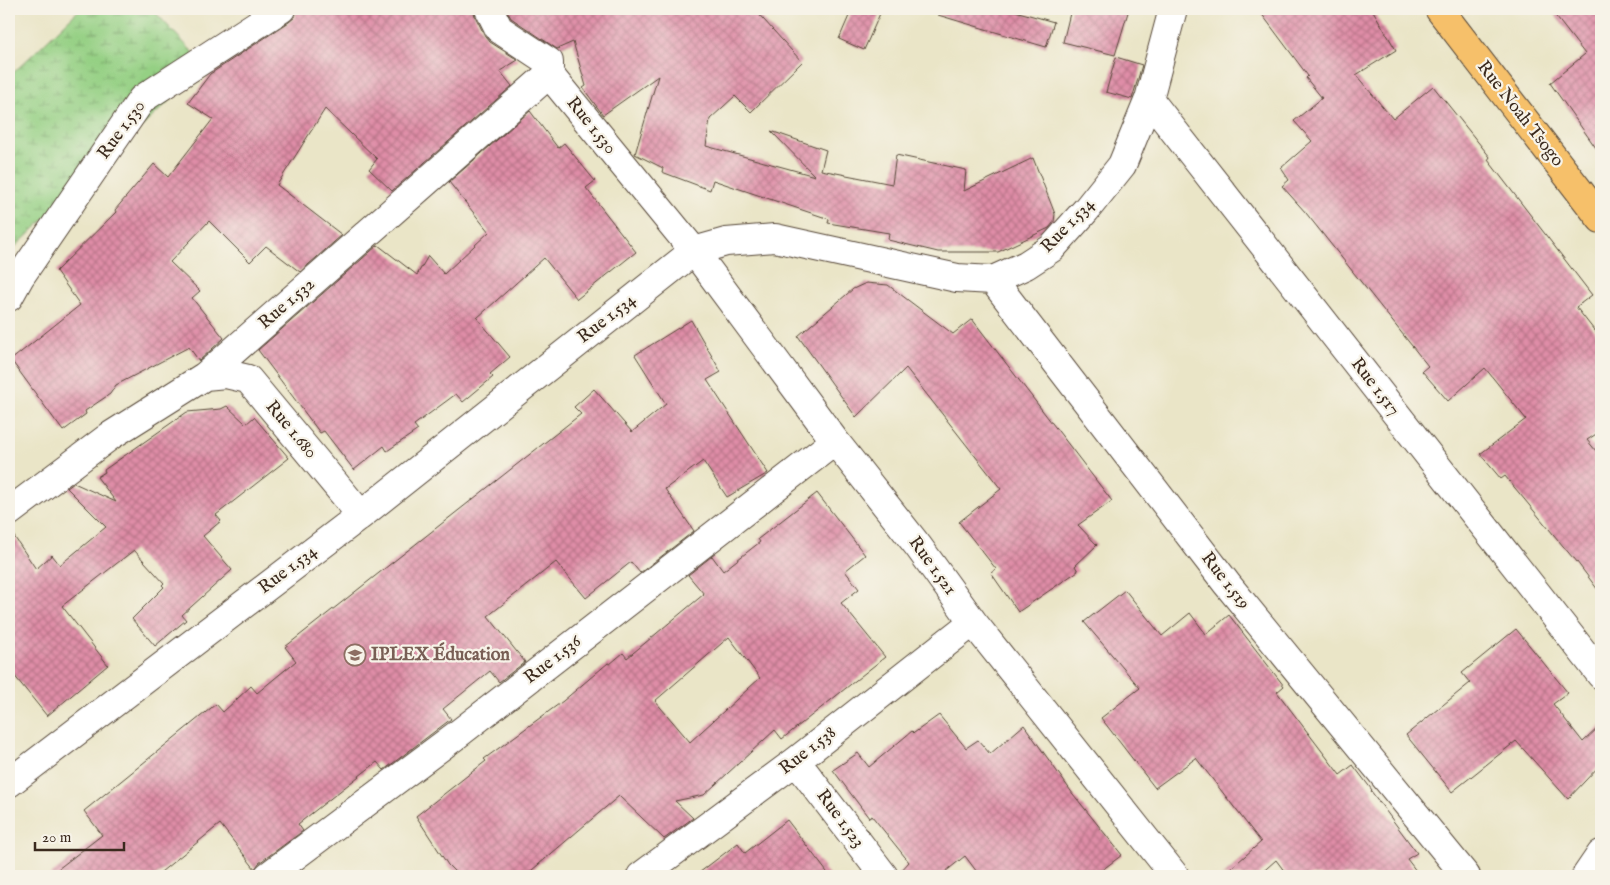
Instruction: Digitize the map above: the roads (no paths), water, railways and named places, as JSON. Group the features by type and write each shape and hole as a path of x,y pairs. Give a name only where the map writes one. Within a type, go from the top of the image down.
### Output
{"main road":[{"name":"Rue Noah Tsogo","path":"1439,9 1601,219"}],"street":[{"name":"Rue 1.530","path":"9,297 20,277 142,99 281,9"},
{"name":"Rue 1.530","path":"490,9 499,29 549,62 549,74 694,251"},
{"name":"Rue 1.534","path":"9,782 361,515 694,251 726,242 775,238 957,278 993,280 1026,265 1052,248 1122,165 1149,99 1173,9"},
{"name":"Rue 1.532","path":"9,512 110,436 205,376 549,74"},
{"name":"Rue 1.517","path":"1149,99 1601,675"},
{"name":"Rue 1.521","path":"694,251 836,441 918,546 973,622 1174,876"},
{"name":"Rue 1.519","path":"993,280 1227,584 1466,876"},
{"name":"Rue 1.680","path":"205,376 226,374 248,379 361,515"},
{"name":"Rue 1.536","path":"268,876 458,734 836,441"},
{"name":"Rue 1.538","path":"641,876 796,761 973,622"},
{"name":"Rue 1.523","path":"796,761 884,876"},
{"path":"1586,876 1601,854"}],"place":[{"name":"IPLEX Éducation","path":"355,655"}]}
